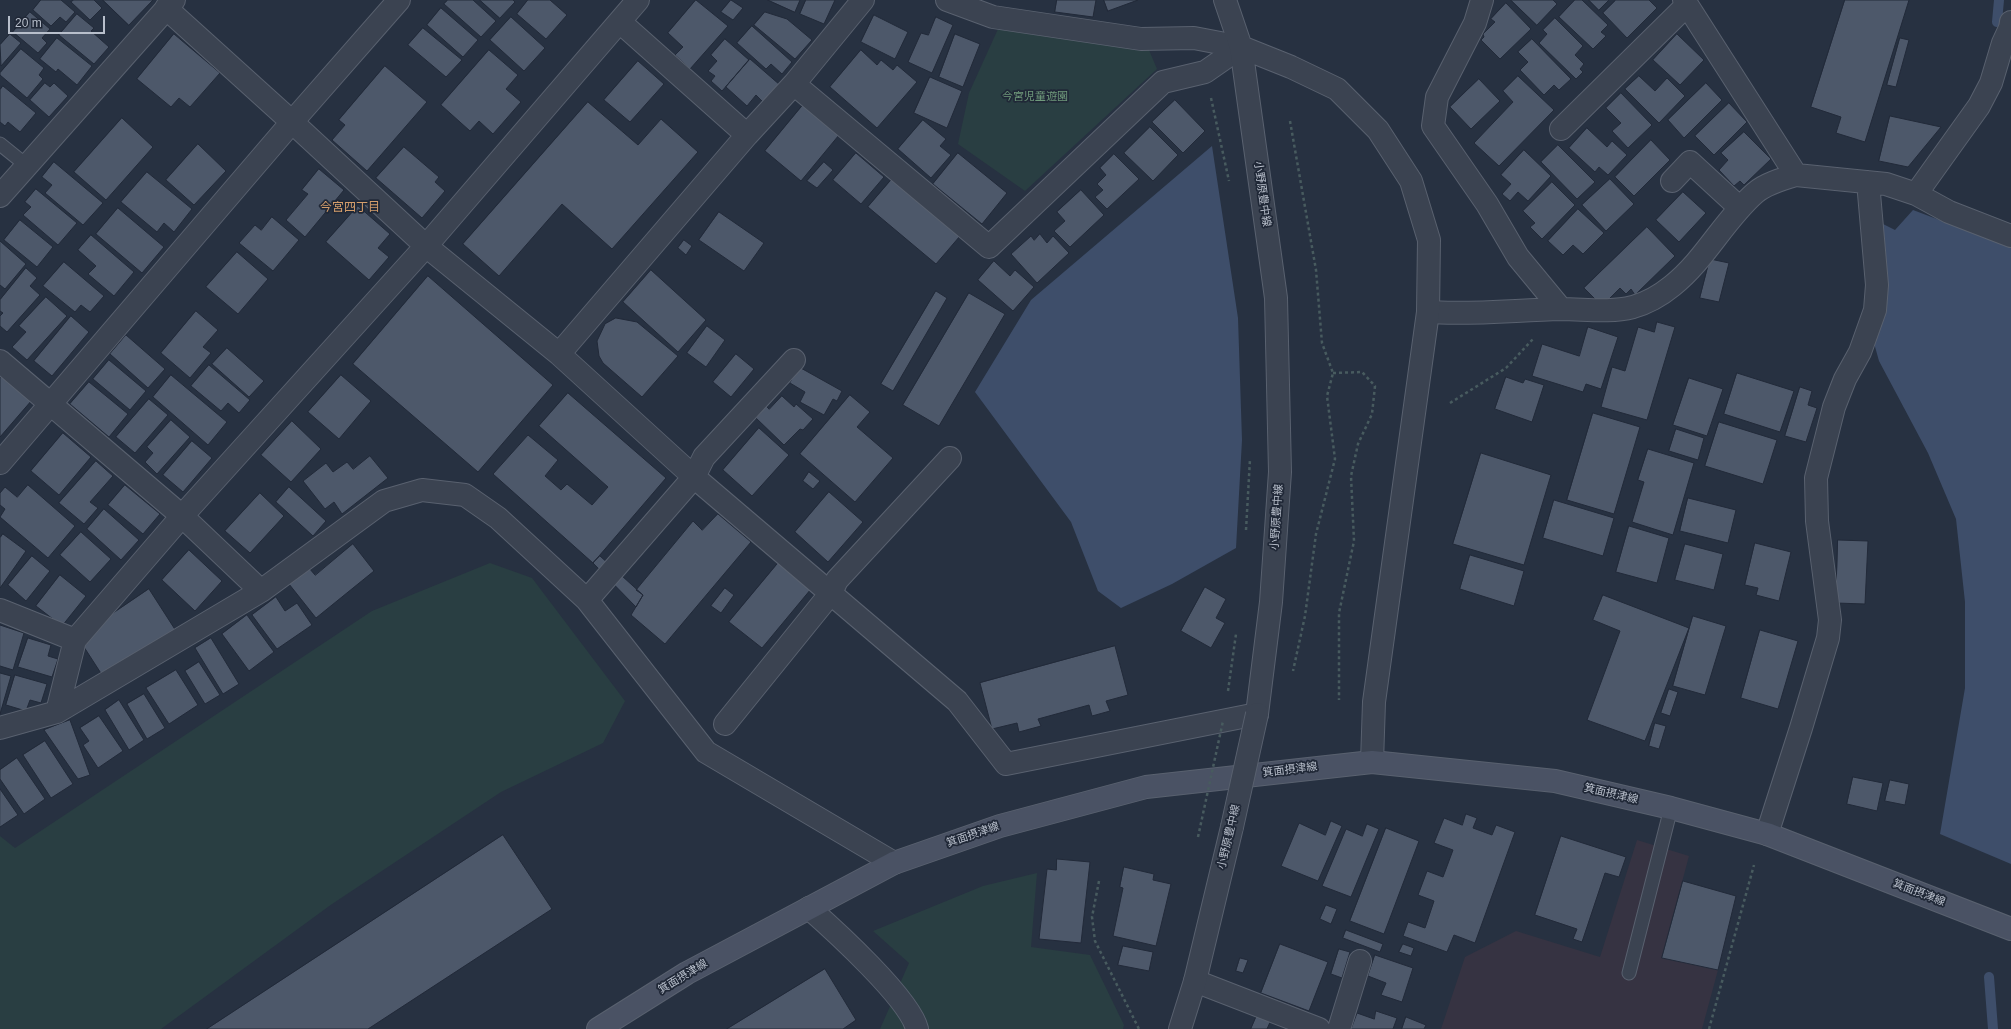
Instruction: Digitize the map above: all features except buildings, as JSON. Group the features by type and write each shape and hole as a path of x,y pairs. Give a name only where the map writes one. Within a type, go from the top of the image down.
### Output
{"main road":[{"name":"箕面摂津線","path":"598,1029 688,973 894,863 1000,826 1146,787 1372,762 1555,781 1671,808 1767,834 2011,929"}],"street":[{"path":"0,463 292,122 399,0"},
{"path":"57,712 75,640 182,516 426,246 638,0"},
{"path":"559,354 747,135 794,84 863,0"},
{"path":"947,0 993,16 1142,39 1194,38 1241,47 1291,67 1337,89 1378,130 1411,181 1429,240 1428,312 1374,702 1372,762"},
{"name":"小野原豊中線","path":"1180,1029 1195,981 1232,827 1257,714 1271,602 1280,472 1275,290 1241,47 1225,0"},
{"path":"1482,0 1475,23 1437,97 1433,126 1487,204 1518,257 1561,310"},
{"path":"1561,129 1686,3 1796,175"},
{"path":"0,196 170,4 292,122 426,246 559,354 694,477 957,701 1006,764 1223,718 1257,714"},
{"path":"620,22 747,135"},
{"path":"1916,194 1979,106 1991,83 2002,43 2010,28 2011,22"},
{"path":"794,84 988,247 1163,82 1205,72 1241,47"},
{"path":"1672,181 1690,162 1740,208"},
{"path":"1428,312 1460,314 1561,310 1611,311 1634,307 1654,298 1673,285 1691,268 1740,208 1756,192 1780,179 1796,175 1886,184 1916,194 1949,212 2011,236"},
{"path":"1767,834 1801,728 1830,626 1817,521 1816,478 1834,407 1845,379 1866,339 1875,310 1877,284 1868,182"},
{"path":"587,600 694,477 704,457 794,360"},
{"path":"0,361 182,516 261,591"},
{"path":"725,724 831,593 837,580 950,458"},
{"path":"0,728 57,712 261,591 384,501 422,490 465,495 498,518 587,600 706,752 894,863"},
{"path":"0,610 75,640"},
{"path":"809,908 834,929 900,999 918,1029"},
{"path":"1339,1029 1360,960"},
{"path":"1195,981 1319,1029"}],"lane":[{"path":"0,144 26,165"},
{"path":"1628,973 1671,808"}],"path":[{"path":"1205,72 1230,184"},
{"path":"1290,121 1316,270 1322,344 1333,373 1327,396 1334,459 1316,534 1305,616 1292,675"},
{"path":"1450,403 1506,368 1561,310"},
{"path":"1333,373 1362,372 1375,386 1372,414 1358,444 1351,476 1354,541 1339,613 1339,700"},
{"path":"1245,538 1250,451"},
{"path":"1227,695 1237,632"},
{"path":"1198,837 1223,718"},
{"path":"1709,1029 1754,865"},
{"path":"1099,881 1092,917 1095,941 1139,1029"}],"shaded area":[{"path":"1637,840 1689,856 1662,957 1718,970 1702,1029 1441,1029 1465,957 1516,931 1600,957"}],"green space":[{"name":"今宮児童遊園","path":"998,29 1149,50 1157,69 1025,191 958,144 969,93"},
{"path":"490,563 532,578 625,701 603,743 501,792 332,904 161,1029 0,1029 0,836 15,848 372,611"},
{"path":"1037,873 1031,947 1090,955 1124,1025 1123,1029 880,1029 909,963 873,931 983,886"}],"water":[{"path":"1212,146 1238,318 1242,440 1236,548 1172,584 1121,608 1098,591 1071,522 975,392 1031,300"},
{"path":"1913,210 2011,247 2011,864 1940,834 1965,688 1965,602 1956,519 1928,453 1879,361 1874,343 1879,222 1895,230"}],"waterway":[{"path":"1997,22 1999,0"},
{"path":"1989,977 1993,1029"}],"district":[{"name":"今宮四丁目","path":"350,208"}]}
